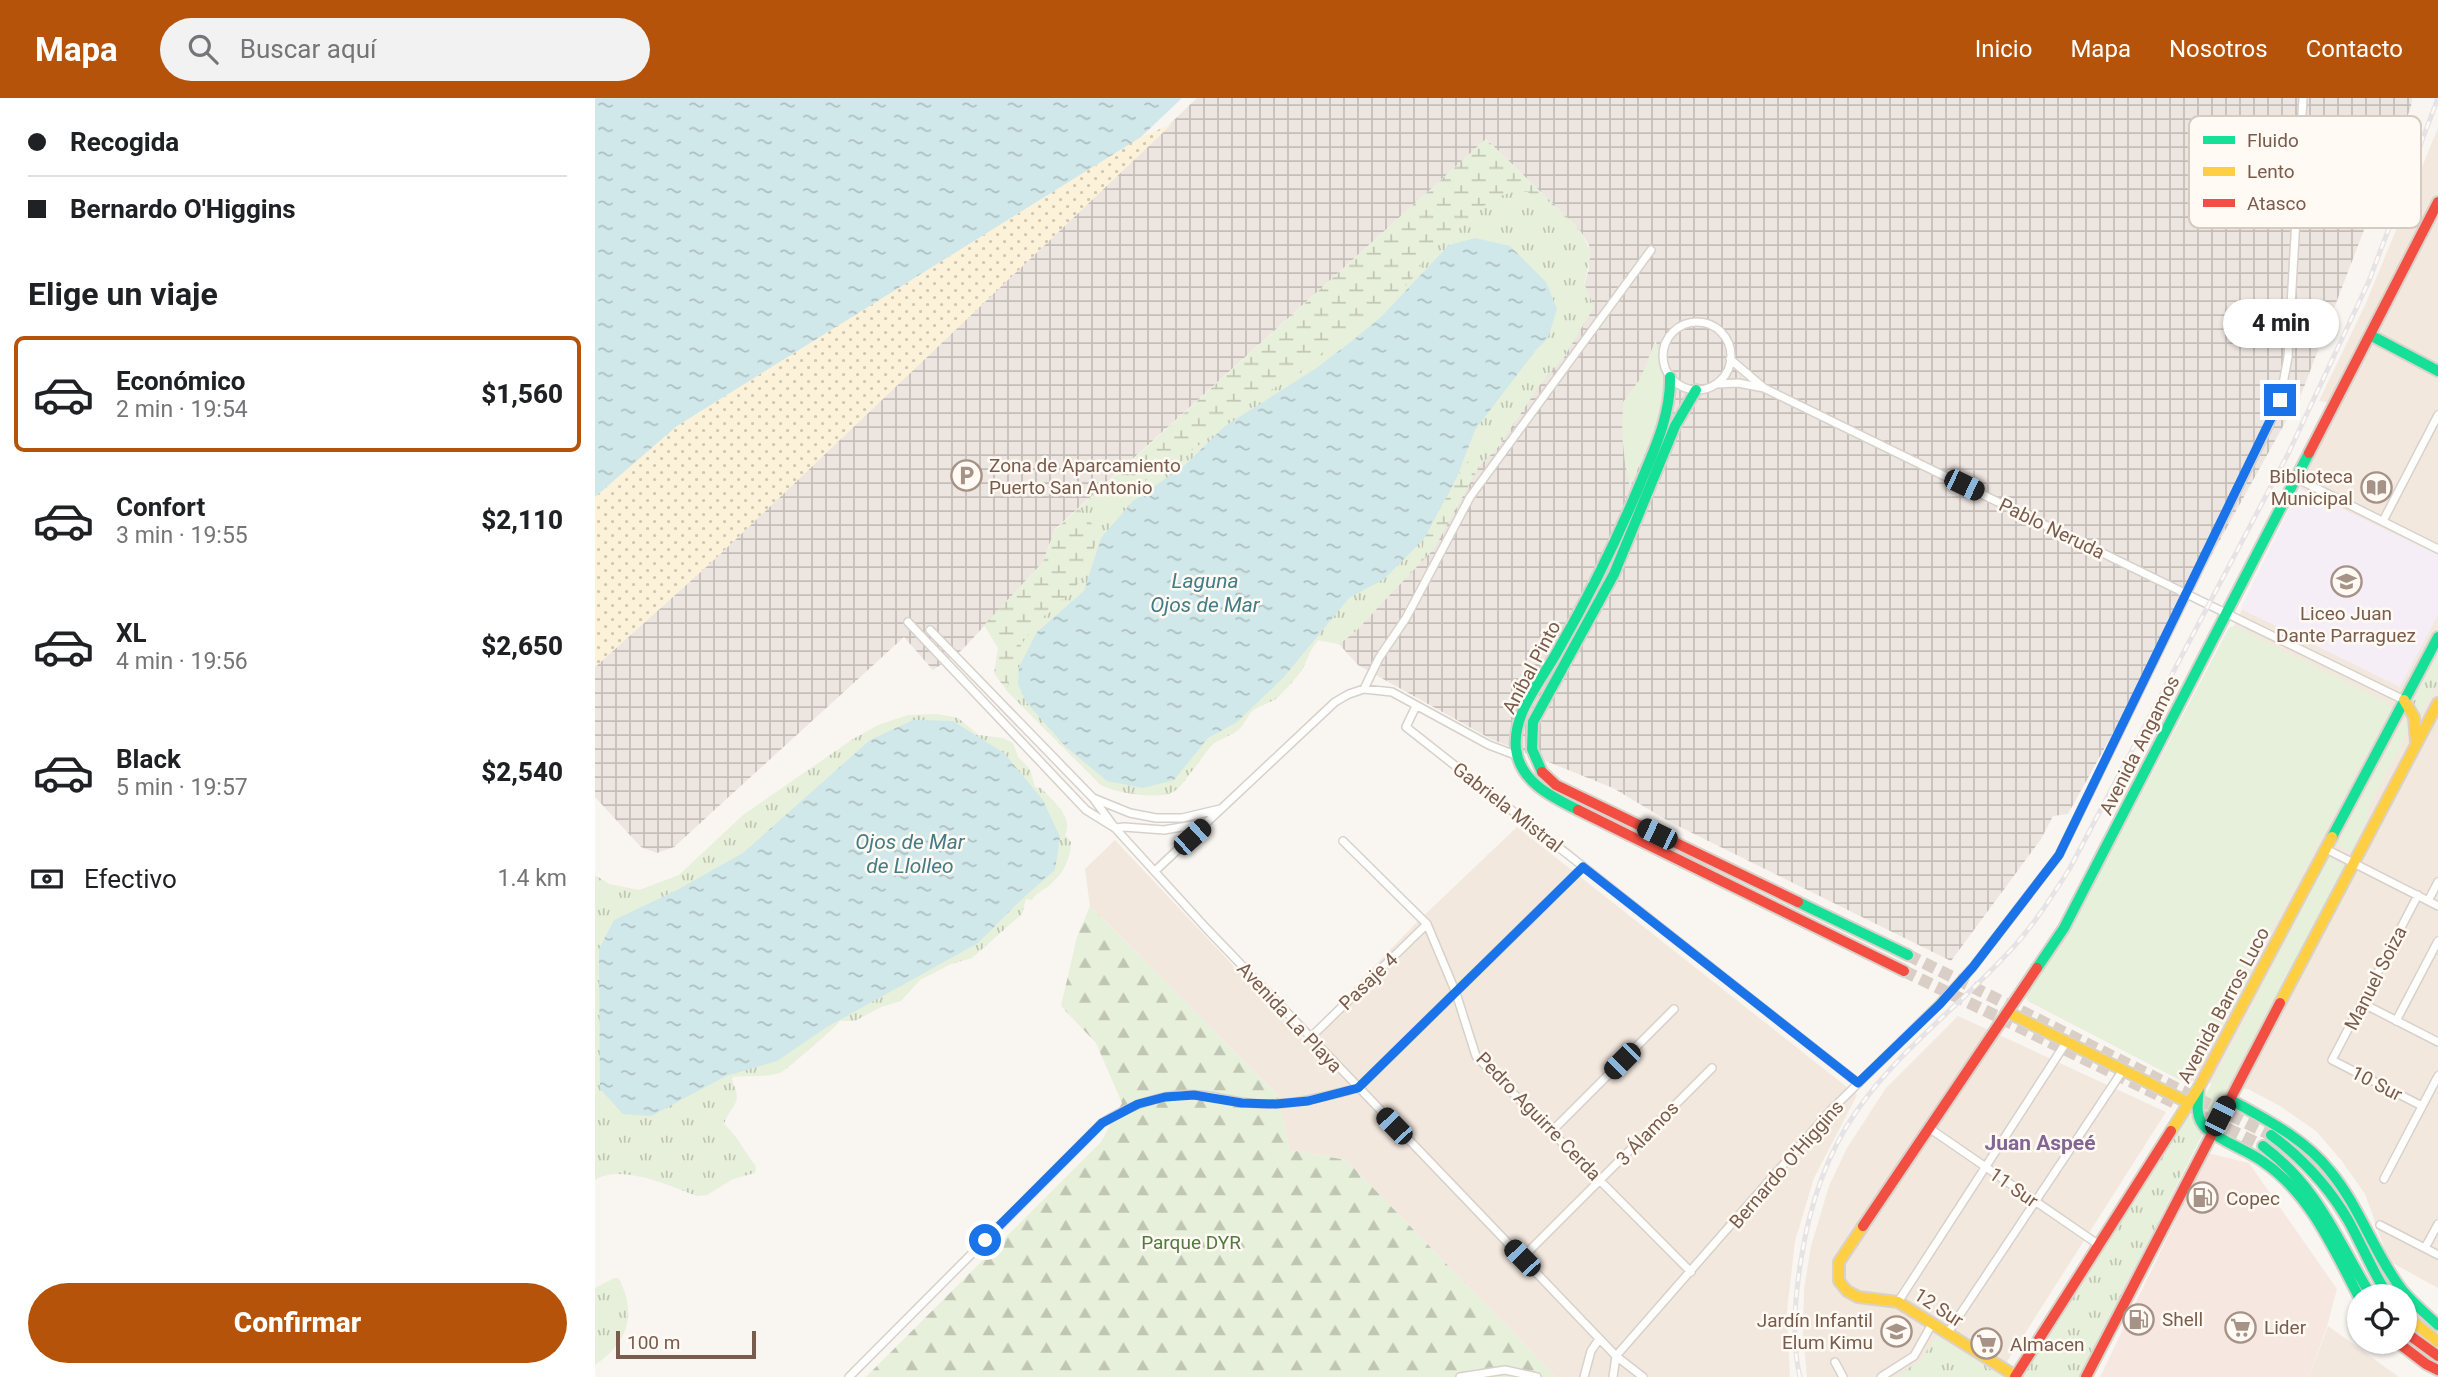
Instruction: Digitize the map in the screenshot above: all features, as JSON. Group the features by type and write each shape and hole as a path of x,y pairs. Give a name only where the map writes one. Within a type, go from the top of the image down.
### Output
{"main road":[{"name":"Avenida Angamos","path":"1839,1281 1838,1266 1844,1253 2064,928 2438,202"},
{"path":"2370,335 2438,371"},
{"name":"Aníbal Pinto","path":"1518,756 1518,728 1524,710 1585,603 1627,517 1668,411 1671,377"},
{"name":"Aníbal Pinto","path":"1534,760 1530,745 1533,722 1613,574 1675,426 1696,390"},
{"name":"Avenida Barros Luco","path":"2016,1377 2199,1087 2438,637"},
{"path":"2405,700 2416,724 2416,746"},
{"path":"2086,1377 2354,862 2435,716 2438,702"},
{"path":"1518,756 1534,760 1543,774 1556,785 1909,955"},
{"path":"1518,756 1529,778 1550,796 1903,971"},
{"path":"2007,1012 2189,1103"},
{"path":"2199,1087 2198,1115 2204,1127 2263,1161 2298,1194 2322,1228 2352,1284"},
{"path":"2229,1099 2279,1125 2309,1147 2322,1161 2344,1191 2400,1288 2419,1310 2438,1325"},
{"path":"2271,1135 2302,1159 2327,1188 2348,1220 2382,1284"},
{"path":"2263,1146 2291,1167 2311,1190 2365,1284"},
{"name":"12 Sur","path":"1839,1281 1847,1291 1858,1297 1898,1302 2016,1377"},
{"path":"2417,1325 2438,1342"},
{"path":"2417,1341 2438,1356"},
{"path":"2413,1354 2438,1370"}],"street":[{"name":"Bernardo O'Higgins","path":"2302,116 2303,98"},
{"name":"Bernardo O'Higgins","path":"1616,1356 1832,1109 1940,1004 1973,967 2059,855 2269,426 2284,386 2288,357 2295,228"},
{"path":"1364,690 1379,658 1406,618 1470,497 1651,250"},
{"path":"1688,323 1702,323 1720,332 1728,345 1730,359 1726,373 1717,384 1696,390 1682,386 1671,377 1664,366 1664,346 1675,330 1688,323"},
{"name":"Pablo Neruda","path":"1730,359 1764,388 2405,700"},
{"name":"Pablo Neruda","path":"1717,384 1738,383 1764,388"},
{"path":"2383,521 2438,415"},
{"path":"2296,478 2438,549"},
{"path":"908,622 1086,810 1115,828 1164,830 1208,822"},
{"name":"Avenida La Playa","path":"930,630 1093,798 1115,828 1310,1038 1599,1339 1643,1377"},
{"path":"1155,871 1335,702 1349,694 1364,690 1392,692 1489,745 1518,756"},
{"name":"Gabriela Mistral","path":"1416,706 1406,727 1858,1083"},
{"path":"1093,798 1117,809 1156,818 1195,816 1224,807"},
{"name":"Pedro Aguirre Cerda","path":"1343,841 1427,924 1456,993 1476,1056 1691,1272"},
{"path":"2326,849 2438,906"},
{"path":"849,1377 1102,1123 1144,1102 1179,1095 1208,1096 1242,1103 1276,1104 1308,1101 1358,1088 1583,867"},
{"path":"2428,901 2438,882"},
{"name":"Manuel Soiza","path":"2332,1060 2418,895"},
{"name":"Pasaje 4","path":"1310,1038 1427,924"},
{"path":"2396,1021 2438,941"},
{"path":"2362,1003 2438,1042"},
{"path":"1552,1131 1674,1009"},
{"path":"1898,1302 2067,1041"},
{"name":"10 Sur","path":"2332,1060 2423,1106"},
{"name":"3 Álamos","path":"1522,1258 1712,1068"},
{"path":"1947,1334 2123,1070"},
{"path":"2384,1179 2423,1106 2434,1093 2438,1076"},
{"name":"11 Sur","path":"1929,1128 2099,1245"},
{"path":"2425,1248 2438,1224"},
{"path":"2380,1225 2438,1255"},
{"path":"1881,1377 1914,1356 1933,1324"},
{"path":"1584,1377 1591,1351 1599,1339"},
{"path":"1613,1377 1616,1356"},
{"path":"1835,1362 1843,1377"},
{"path":"1460,1377 1505,1370 1537,1377"}],"shaded area":[{"path":"1197,98 2412,98 2408,116 2189,116 2189,228 2365,228 2302,392 2068,814 2053,816 2041,839 1951,961 1670,822 1613,788 1491,739 1358,665 1339,644 1356,631 1421,561 1457,477 1495,451 1541,383 1564,357 1589,268 1589,245 1572,222 1486,139 1055,529 1043,562 962,650 933,670 904,637 674,847 657,853 641,847 595,797 595,667 716,558"},
{"path":"2438,128 2438,1288 2389,1261 2365,1194 2316,1131 2280,1106 2248,1089 2191,1081 2186,1083 2028,1001 2026,995 2089,894 2229,628 2234,626 2340,404 2319,401 2366,303 2397,228 2421,228 2421,169"},
{"name":"Liceo Juan Dante Parraguez","path":"2299,488 2438,555 2438,615 2400,687 2241,609"},
{"path":"1517,827 1857,1095 1814,1178 1795,1241 1787,1311 1790,1377 1556,1377 1346,1160 1290,1150 1277,1094 1090,906 1085,869 1115,840 1303,1040 1416,923"},
{"path":"1958,1016 2166,1112 2008,1360 2004,1377 1807,1377 1803,1335 1804,1289 1811,1246 1829,1186 1847,1148 1886,1088"},
{"path":"2208,1153 2249,1163 2337,1289 2309,1377 2100,1377"},
{"path":"2328,1326 2347,1340 2347,1354 2367,1354 2399,1377 2309,1377"}],"green space":[{"name":"Laguna Ojos de Mar","path":"1486,139 1581,232 1591,253 1584,283 1594,307 1564,357 1541,383 1495,451 1480,465 1434,549 1355,631 1339,644 1318,640 1295,679 1276,699 1252,711 1236,732 1211,746 1174,792 1158,795 1137,794 1116,791 1101,785 1007,691 994,673 998,648 984,625 1043,562 1055,530"},
{"name":"Laguna Ojos de Mar","path":"1513,192 1527,192 1548,201 1581,232 1591,253 1584,283 1594,307 1564,357 1541,383 1495,451 1480,465 1468,461 1424,539 1421,561 1356,631 1339,644 1318,640 1303,668 1276,699 1252,711 1236,732 1211,746 1174,791 1158,795 1138,794 1101,785 1007,691 1013,665 1023,643 1043,617 1077,585 1089,565 1096,532 1079,509 1107,483 1121,480 1138,491 1146,480 1183,460 1227,418 1301,371 1329,347 1358,329 1416,275 1427,254 1496,197"},
{"path":"1656,339 1664,376 1663,403 1654,433 1630,487 1622,433 1623,402 1640,379"},
{"path":"2234,626 2388,703 2391,709 2191,1081 2186,1083 2028,1001 2026,995 2089,894 2229,628"},
{"path":"2438,654 2438,682 2421,714 2409,708"},
{"name":"Ojos de Mar de Llolleo","path":"937,714 958,718 979,735 1003,738 1013,743 1018,757 1030,769 1035,787 1041,788 1065,816 1065,835 1071,842 1071,848 1060,874 1032,900 1026,899 1022,914 972,958 951,964 920,980 901,1001 881,1007 855,1021 840,1021 782,1072 764,1076 733,1077 737,1099 724,1124 756,1166 755,1173 733,1179 707,1195 697,1196 632,1175 606,1175 595,1180 595,875 609,884 639,890 679,875 743,815 853,739 878,725 908,715"},
{"path":"2405,718 2408,732 2369,807 2367,821 2351,852 2337,844"},
{"path":"2329,857 2345,866 2209,1124 2201,1104"},
{"name":"Parque DYR","path":"1090,906 1277,1094 1290,1150 1346,1160 1556,1377 866,1377 1101,1142 1122,1103 1096,1043 1061,1006 1077,937"},
{"path":"2190,1114 2203,1133 2080,1377 2023,1377"},
{"path":"618,1278 627,1303 626,1326 615,1347 595,1365 595,1288"},
{"path":"1936,1335 2003,1377 1896,1377 1922,1359"}],"sand":[{"path":"1172,124 716,558 595,667 595,497 677,426 1141,137"}],"water":[{"path":"595,98 1182,98 1141,137 677,426 595,497"},
{"name":"Laguna Ojos de Mar","path":"1475,238 1510,246 1546,282 1557,309 1548,338 1475,430 1457,477 1424,539 1384,579 1349,598 1284,677 1237,722 1208,738 1174,780 1143,788 1107,781 1066,747 1026,702 1018,684 1019,667 1037,632 1084,591 1101,538 1133,501 1185,465 1225,426 1315,369 1348,344 1380,318 1449,245"},
{"name":"Ojos de Mar de Llolleo","path":"913,720 953,721 1004,753 1043,800 1060,837 1055,870 978,943 827,1027 777,1061 726,1076 651,1116 623,1114 600,1089 599,949 614,920 677,890 743,853 870,740"}],"tunnel":[{"path":"1908,955 2271,1135"},
{"path":"1904,971 2263,1146"}],"railway":[{"path":"2421,143 2438,98"},
{"path":"1800,1377 1795,1318 1801,1260 1814,1202 1836,1146 1856,1112 1890,1069 2016,944 2070,868 2288,454 2369,281 2389,228"}],"traffic: fast":[{"path":"2370,335 2438,371"},
{"path":"1578,810 1539,787 1524,771 1516,749 1518,723 1529,698 1591,590 1631,506 1661,432 1668,405 1670,377"},
{"path":"1542,772 1532,749 1533,722 1614,574 1675,426 1696,390"},
{"path":"2037,968 2064,928 2309,453"},
{"path":"2332,837 2438,637"},
{"path":"1798,902 1908,955"},
{"path":"2199,1087 2198,1109 2202,1124 2219,1137 2262,1161 2294,1189 2319,1223 2352,1284"},
{"path":"2229,1099 2283,1130 2320,1159 2341,1185 2393,1277 2407,1296 2438,1325"},
{"path":"2271,1135 2304,1163 2332,1196 2348,1220 2381,1284"},
{"path":"2263,1146 2283,1162 2313,1197 2364,1284"}],"traffic: slow":[{"path":"2404,700 2414,717 2416,743"},
{"path":"2280,1003 2438,703"},
{"path":"2171,1131 2199,1087 2332,837"},
{"path":"2007,1012 2189,1103"},
{"path":"1863,1226 1839,1262 1839,1281 1847,1291 1858,1297 1898,1302 2017,1377"},
{"path":"2417,1325 2438,1342"}],"traffic: jam":[{"path":"2309,453 2438,202"},
{"path":"1542,772 1556,785 1798,902"},
{"path":"1578,810 1904,971"},
{"path":"1863,1226 2037,968"},
{"path":"2086,1377 2280,1003"},
{"path":"2015,1377 2171,1131"},
{"path":"2417,1341 2438,1356"},
{"path":"2413,1354 2438,1370"}],"place":[{"name":"Zona de Aparcamiento Puerto San Antonio","path":"966,476"},
{"name":"Biblioteca Municipal","path":"2376,487"},
{"name":"Liceo Juan Dante Parraguez","path":"2346,582"},
{"name":"Copec","path":"2203,1198"},
{"name":"Shell","path":"2139,1319"},
{"name":"Lider","path":"2241,1327"},
{"name":"Jardín Infantil Elum Kimu","path":"1896,1331"},
{"name":"Almacen","path":"1987,1344"}],"district":[{"name":"Juan Aspeé","path":"2040,1143"}],"route":[{"path":"985,1240 1102,1123 1138,1104 1179,1095 1208,1096 1242,1103 1292,1103 1358,1088 1583,867 1858,1083 1940,1004 1973,967 2059,855 2280,400"}]}
